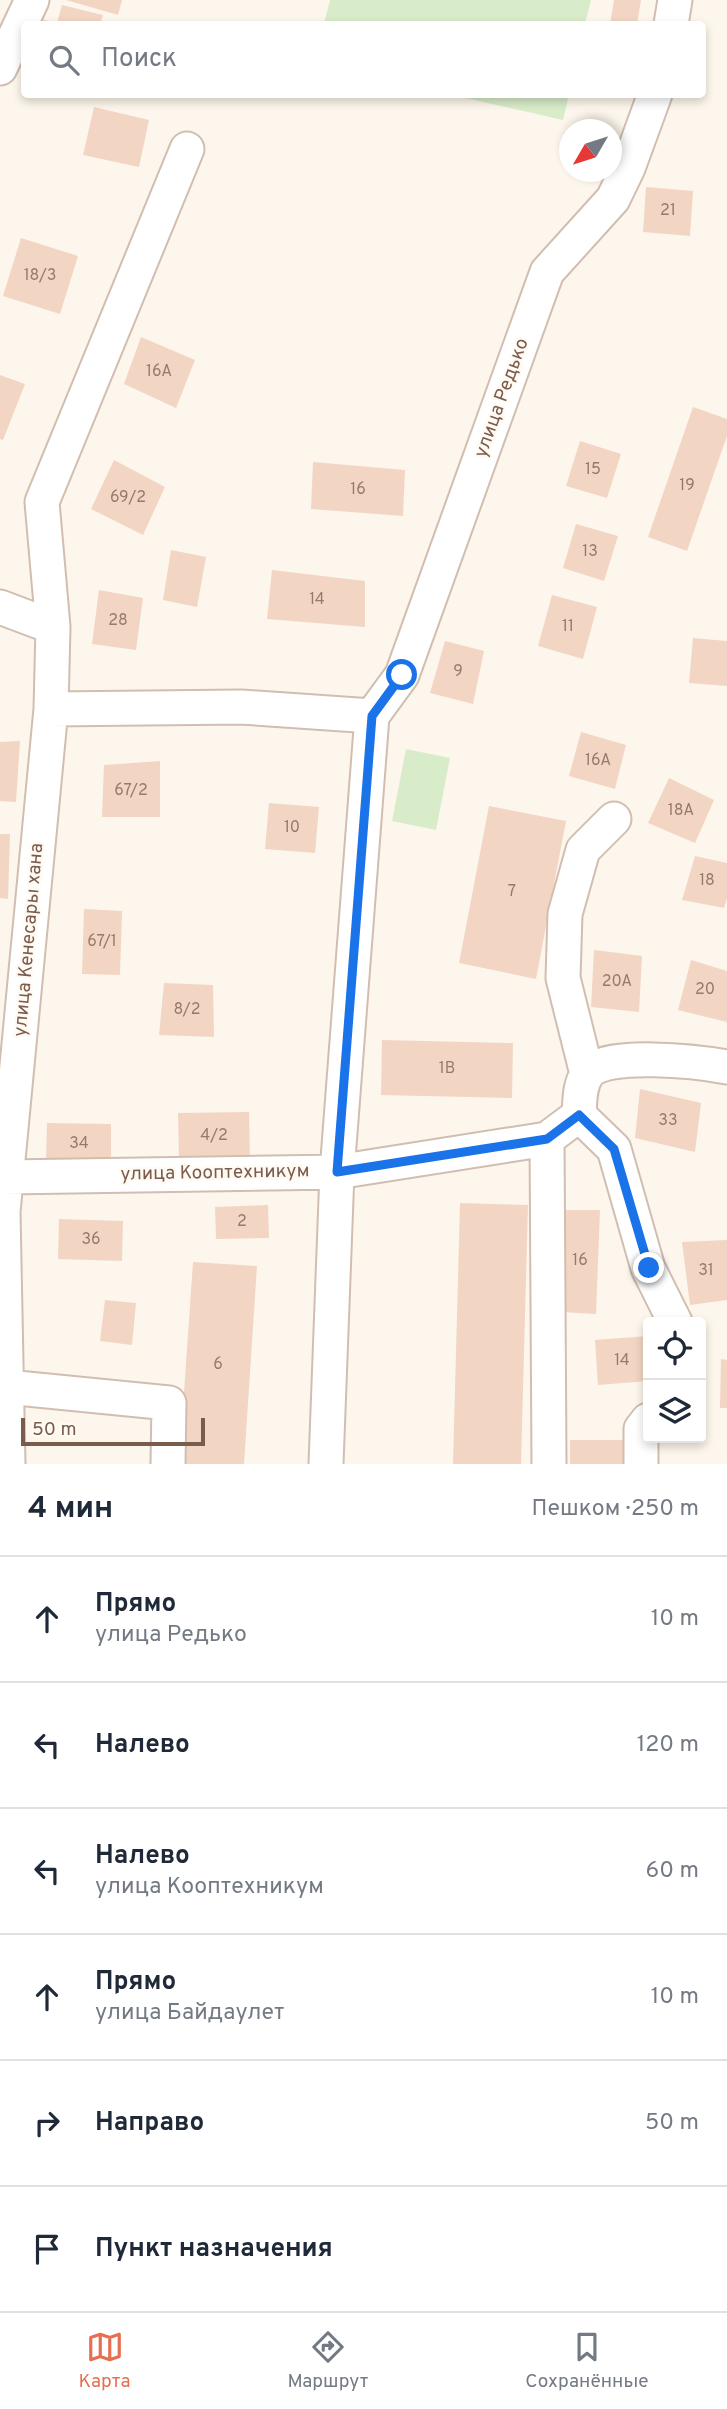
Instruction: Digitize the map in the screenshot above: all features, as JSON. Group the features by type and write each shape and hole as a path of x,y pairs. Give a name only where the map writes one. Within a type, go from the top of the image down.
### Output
{"street":[{"path":"22,21 32,0"},
{"path":"672,21 675,0"},
{"path":"0,68 21,23"},
{"name":"улица Редько","path":"372,716 402,675 547,272 613,199 628,168 654,98"},
{"name":"улица Кенесары хана","path":"8,1464 3,1212 51,709 53,626 42,502 187,149"},
{"path":"0,607 53,626"},
{"path":"51,709 241,707 372,716 337,1172 326,1464"},
{"path":"587,1073 563,978 565,915 583,850 614,819"},
{"path":"549,1464 547,1139 579,1115 581,1086 587,1073 596,1065 628,1059 710,1064 727,1068"},
{"path":"579,1115 614,1149 649,1268 674,1317"},
{"name":"улица Кооптехникум","path":"6,1177 337,1172 547,1139"},
{"path":"7,1387 169,1403 168,1464"},
{"path":"641,1464 643,1426"}],"green space":[{"path":"330,0 591,0 586,21 325,21"},
{"path":"465,98 568,98 563,119 559,119"},
{"path":"406,749 450,758 436,830 392,821"}],"building":[{"path":"66,0 122,0 118,15"},
{"path":"614,0 641,0 638,21 610,21"},
{"path":"62,5 103,15 101,21 58,21"},
{"path":"94,107 149,120 139,167 83,155"},
{"path":"646,187 693,191 690,236 643,232"},
{"path":"21,238 78,256 60,314 3,296"},
{"path":"141,337 195,360 176,408 124,384"},
{"path":"0,375 25,384 3,440 0,439"},
{"path":"693,407 727,419 727,436 687,551 648,537"},
{"path":"580,441 621,454 607,498 566,486"},
{"path":"114,460 165,487 143,535 91,509"},
{"path":"313,462 405,470 403,516 311,509"},
{"path":"576,524 618,536 604,581 563,568"},
{"path":"171,550 206,557 197,607 163,600"},
{"path":"272,570 365,581 365,627 267,619"},
{"path":"99,590 143,598 136,650 92,644"},
{"path":"552,595 597,607 583,659 538,646"},
{"path":"693,638 727,641 727,686 689,683"},
{"path":"445,641 484,651 473,704 430,693"},
{"path":"581,732 626,745 615,789 569,776"},
{"path":"20,741 16,802 0,801 0,742"},
{"path":"160,761 160,817 102,817 104,765"},
{"path":"669,778 714,800 695,843 648,823"},
{"path":"269,803 319,807 315,853 265,849"},
{"path":"489,806 566,821 536,979 459,963"},
{"path":"0,834 10,834 8,899 0,898"},
{"path":"695,856 727,863 727,898 724,908 682,900"},
{"path":"84,909 122,911 120,975 82,974"},
{"path":"594,950 642,956 639,1012 591,1007"},
{"path":"691,960 727,971 727,1022 678,1010"},
{"path":"164,983 213,985 214,1037 159,1035"},
{"path":"382,1040 513,1043 512,1098 381,1095"},
{"path":"640,1089 701,1103 695,1152 635,1138"},
{"path":"249,1112 250,1160 179,1161 178,1113"},
{"path":"47,1123 111,1124 111,1164 46,1163"},
{"path":"460,1203 528,1205 521,1464 453,1464"},
{"path":"268,1205 269,1238 216,1239 215,1207"},
{"path":"564,1210 600,1210 596,1314 561,1312"},
{"path":"59,1219 123,1221 122,1261 58,1259"},
{"path":"727,1240 727,1300 690,1305 682,1242"},
{"path":"193,1262 257,1266 244,1464 179,1464"},
{"path":"105,1300 136,1303 132,1345 100,1341"},
{"path":"643,1336 643,1381 598,1385 595,1340"},
{"path":"721,1359 727,1360 727,1408 720,1408"},
{"path":"570,1440 624,1440 625,1464 570,1464"}],"route":[{"path":"402,675 372,716 337,1172 547,1139 579,1115 614,1149 649,1268"}]}
